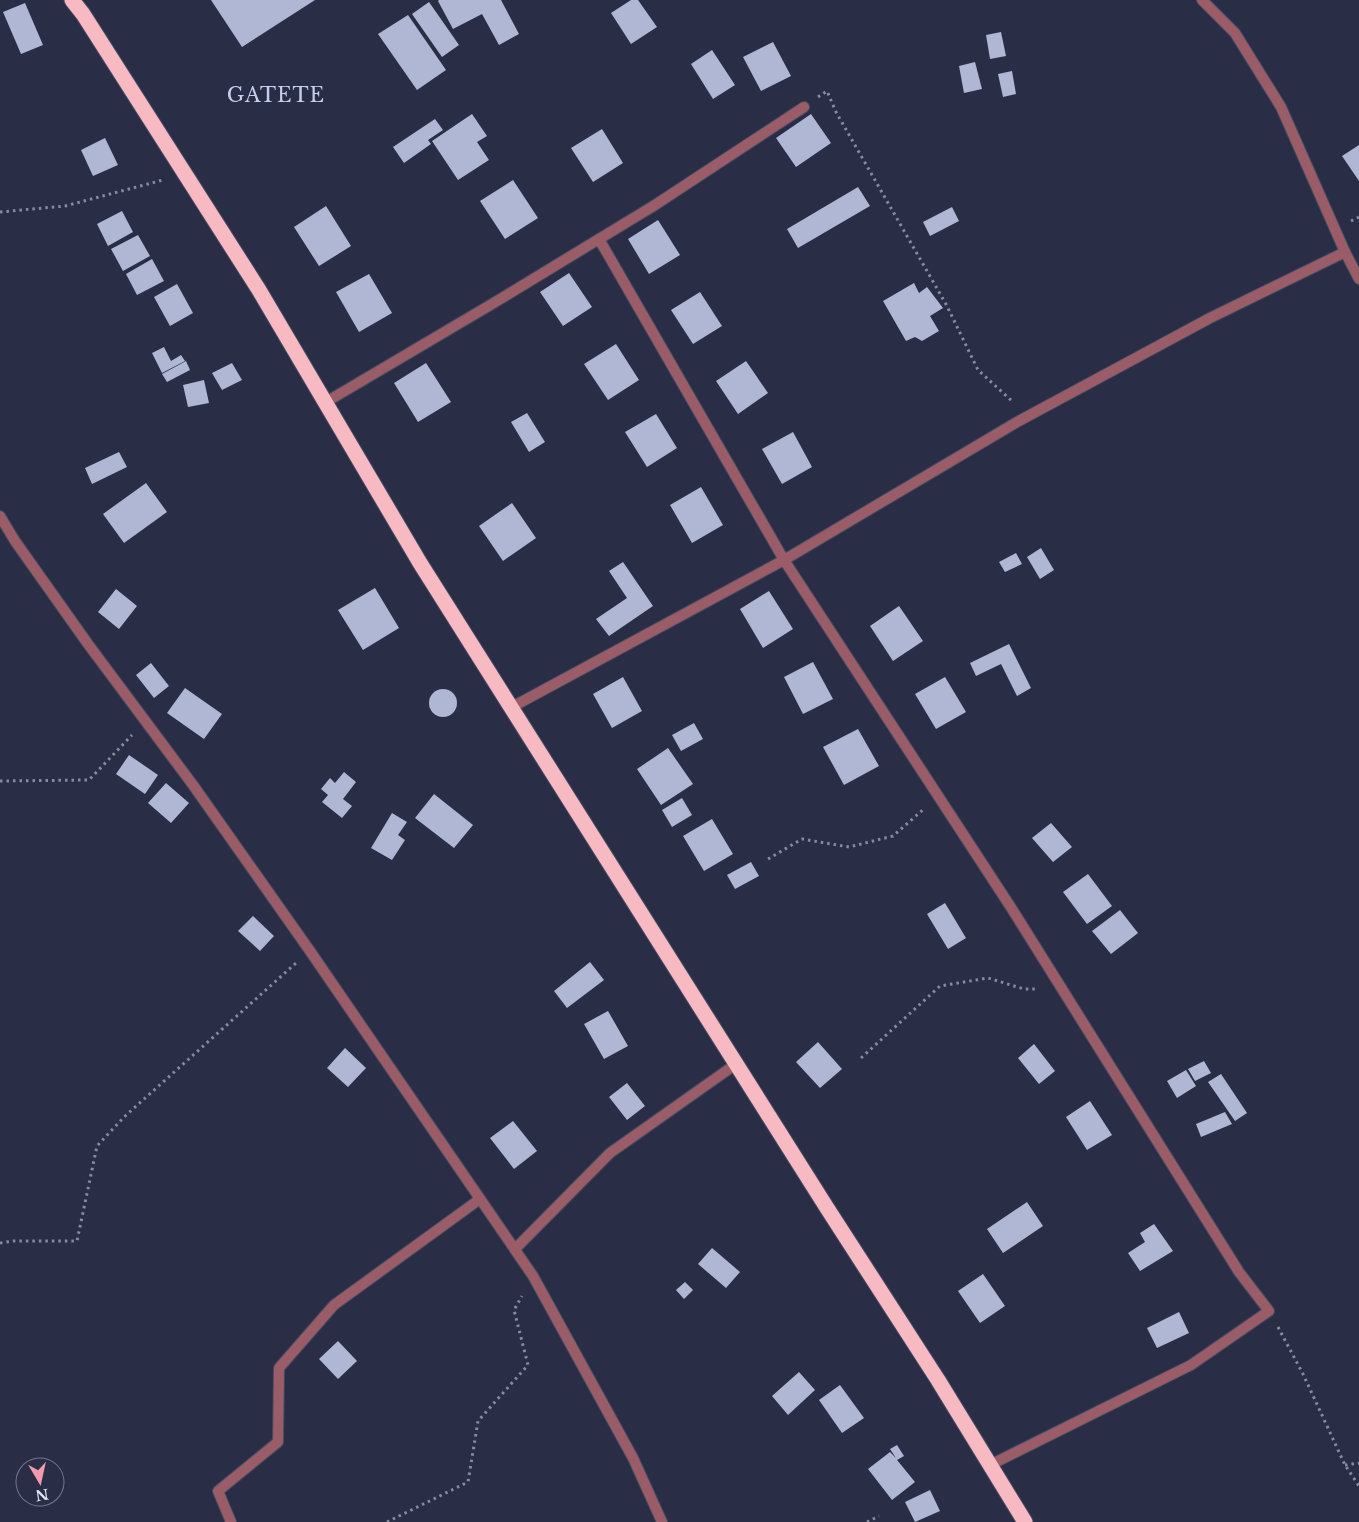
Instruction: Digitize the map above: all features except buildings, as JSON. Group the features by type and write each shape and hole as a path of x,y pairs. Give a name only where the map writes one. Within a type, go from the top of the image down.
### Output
{"highway":[{"path":"72,0 84,14 259,290 420,563 938,1380 1025,1522"}],"street":[{"path":"1202,0 1236,33 1281,107 1345,252 1359,278"},
{"path":"326,402 600,239 804,107"},
{"path":"600,239 784,560 1062,988 1239,1272 1269,1311 1191,1365 990,1465"},
{"path":"512,708 784,560 1028,416 1210,318 1345,252"},
{"path":"0,516 15,541 88,644 193,784 533,1276 633,1458 662,1522"},
{"path":"515,1249 610,1154 736,1064"},
{"path":"231,1522 218,1491 278,1442 279,1368 334,1305 480,1199"}],"path":[{"path":"804,107 827,91 849,136 947,306 978,370 1028,416"},
{"path":"0,212 65,206 186,174"},
{"path":"0,781 89,780 146,722"},
{"path":"768,859 802,839 849,848 892,836 938,796"},
{"path":"0,1243 13,1240 76,1241 98,1146 124,1117 310,951"},
{"path":"861,1058 940,986 988,978 1024,989 1062,988"},
{"path":"387,1522 468,1482 478,1420 528,1366 514,1310 533,1276"},
{"path":"1269,1311 1303,1374 1345,1466 1359,1486"},
{"path":"1345,1466 1359,1463"},
{"path":"867,1522 879,1516"}],"district":[{"name":"GATETE","path":"276,95"}]}
